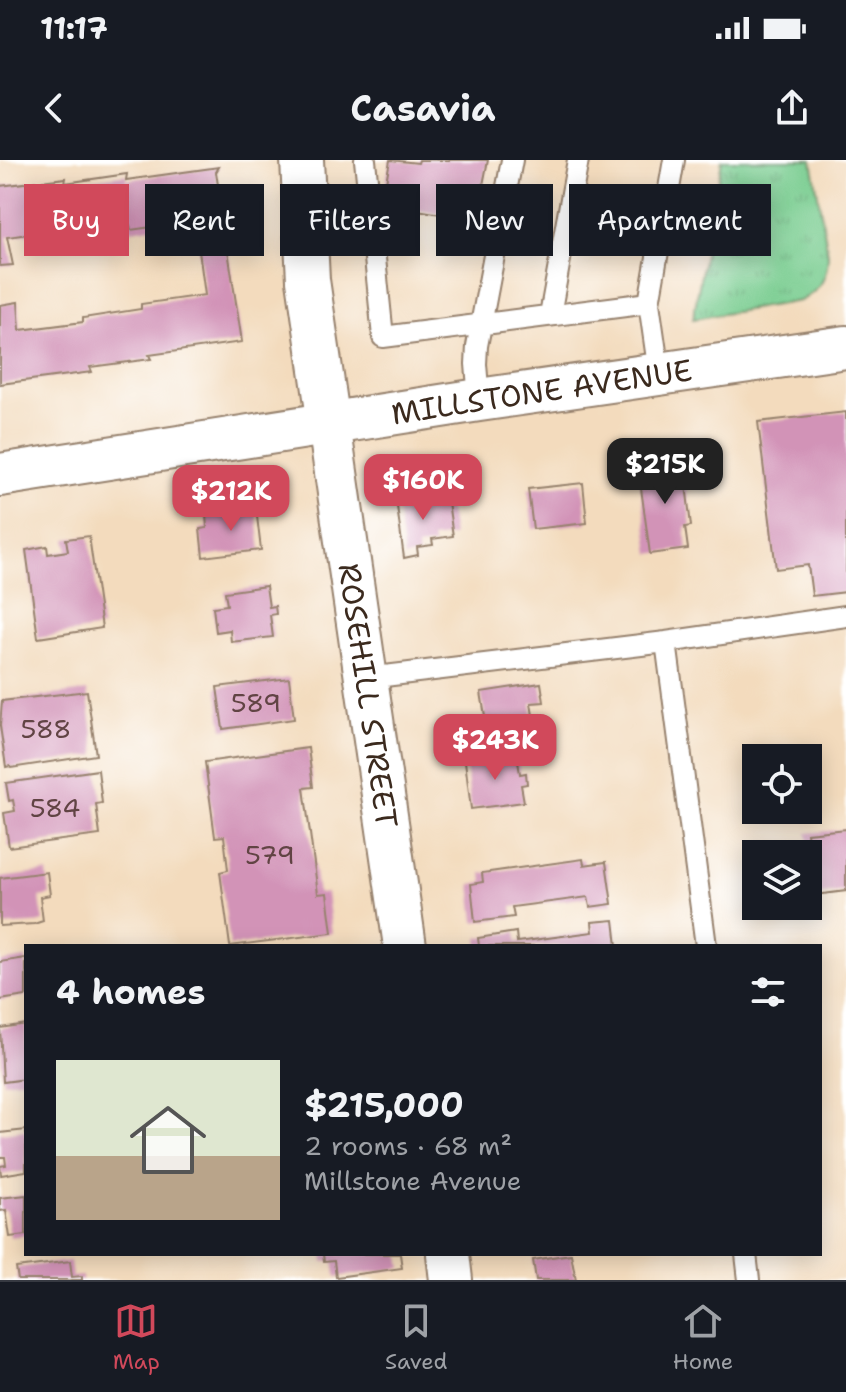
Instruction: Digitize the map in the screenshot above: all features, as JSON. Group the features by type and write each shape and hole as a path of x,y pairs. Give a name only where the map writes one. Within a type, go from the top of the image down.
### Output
{"street":[{"name":"ROSEHILL STREET","path":"302,160 308,280 405,944"},
{"name":"MILLSTONE AVENUE","path":"0,475 479,400 846,347"},
{"path":"448,1256 451,1280"}],"lane":[{"path":"365,160 383,337 649,303"},
{"path":"479,400 476,364 512,160"},
{"path":"550,315 578,160"},
{"path":"659,373 649,303 674,160"},
{"path":"368,678 666,642 846,616"},
{"path":"666,642 706,944"},
{"path":"746,1256 749,1280"}],"green space":[{"path":"722,160 812,160 828,254 827,270 813,292 800,301 693,319 704,256 771,256 771,184 718,184"}],"building":[{"path":"390,160 418,163 419,160 488,160 483,184 436,184 436,213 420,210 420,184 386,184"},
{"path":"219,167 216,172 218,184 145,184 145,228 131,230 129,184 24,184 24,235 7,237 13,265 0,266 0,186 66,178 65,183 127,174 126,180"},
{"path":"200,256 229,256 242,342 149,355 151,359 90,367 92,372 0,384 0,305 18,302 20,330 83,322 83,318 141,309 141,304 205,295"},
{"path":"846,412 846,592 812,596 808,565 776,569 758,422"},
{"path":"683,460 691,526 685,527 688,549 650,554 638,466"},
{"path":"583,483 587,523 533,529 528,489"},
{"path":"429,494 429,497 447,495 453,536 432,539 433,545 417,547 418,555 404,558 396,499"},
{"path":"256,508 261,550 203,557 200,529 207,528 206,514"},
{"path":"89,536 102,628 38,638 26,550 47,546 48,554 68,551 66,539"},
{"path":"266,586 269,607 275,606 276,614 270,615 273,637 231,642 230,630 216,632 213,607 227,605 225,592"},
{"path":"289,678 294,719 223,729 217,687"},
{"path":"541,683 544,702 531,703 534,722 487,729 481,692"},
{"path":"87,691 96,755 6,767 0,726 2,701"},
{"path":"308,748 313,787 304,788 318,894 327,893 332,933 230,944 220,872 228,870 224,836 215,837 205,762"},
{"path":"517,755 520,774 526,773 527,784 521,785 524,802 471,809 465,761"},
{"path":"98,770 102,803 96,804 100,835 9,847 4,813 15,811 13,800 9,801 6,783"},
{"path":"846,829 846,891 822,894 822,840 808,840 807,833"},
{"path":"583,859 584,865 606,862 612,904 590,907 588,897 512,907 514,917 475,922 471,884 483,882 482,873"},
{"path":"47,872 50,895 40,897 43,921 0,926 0,878"},
{"path":"614,920 617,944 479,944 478,938 516,932 517,942 593,932 592,922"},
{"path":"24,958 24,996 0,1000 0,962"},
{"path":"24,1024 24,1079 3,1082 0,1028"},
{"path":"24,1130 24,1171 1,1175 0,1166 6,1165 5,1157 0,1157 0,1133"},
{"path":"24,1195 24,1235 10,1237 6,1210 0,1211 0,1198"},
{"path":"323,1256 400,1256 402,1268 336,1277 334,1261 324,1262"},
{"path":"571,1256 576,1280 536,1280 533,1260"},
{"path":"70,1261 72,1277 82,1276 82,1280 18,1280 16,1268"}]}
